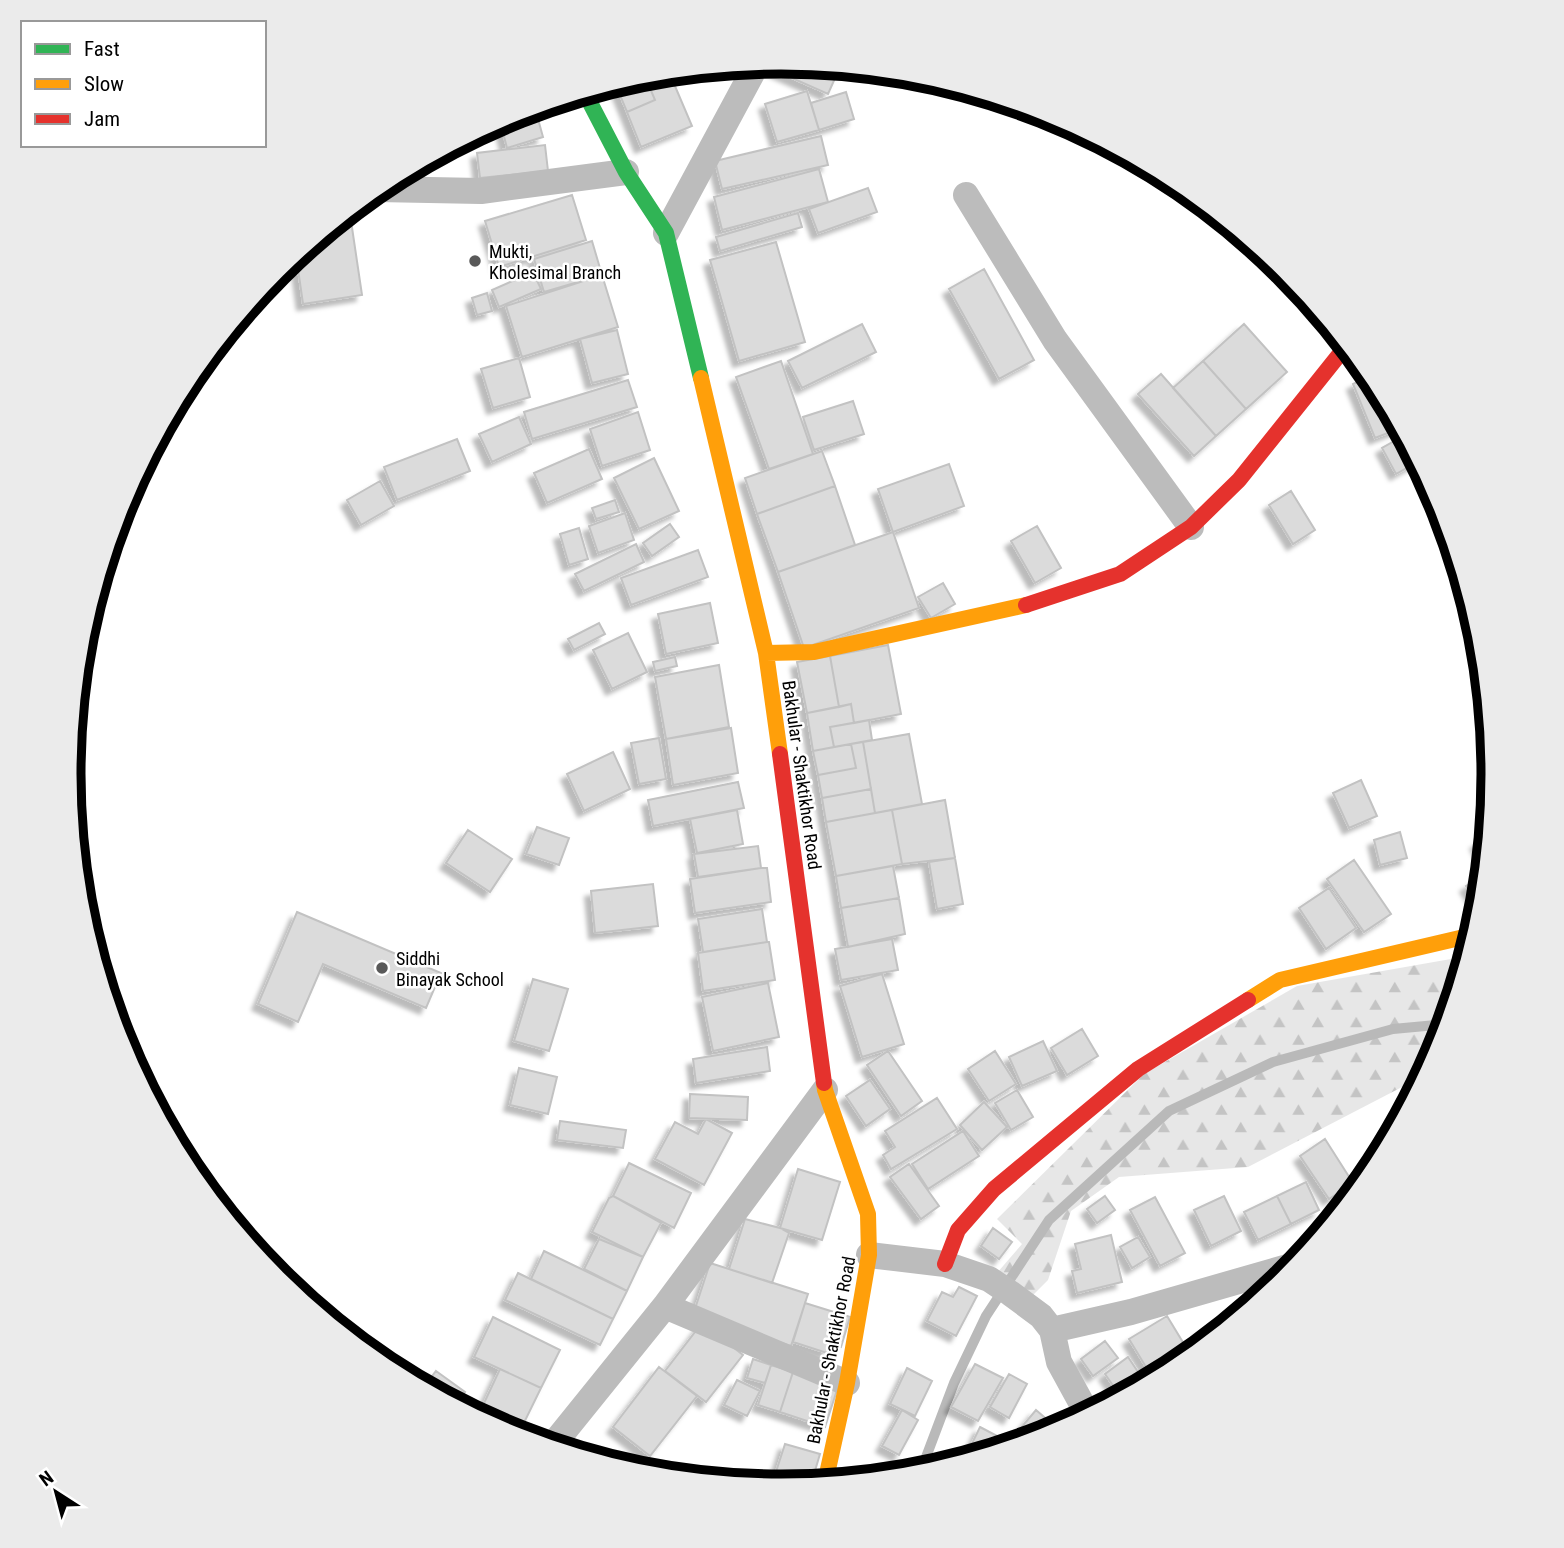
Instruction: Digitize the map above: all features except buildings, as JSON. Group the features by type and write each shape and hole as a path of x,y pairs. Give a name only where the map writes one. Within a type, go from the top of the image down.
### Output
{"street":[{"path":"666,233 751,75"},
{"name":"Bakhular - Shaktikhor Road","path":"589,101 626,172 666,233 766,653 825,1090 868,1213 869,1255 847,1383 827,1473"},
{"path":"397,189 481,191 626,172"},
{"path":"966,195 1055,340 1191,527"},
{"path":"766,653 814,652 1026,605 1120,574 1191,527 1239,480 1341,352"},
{"path":"945,1264 958,1230 994,1189 1138,1069 1280,980 1463,937"},
{"path":"559,1438 665,1306 825,1090"},
{"path":"869,1255 945,1264 999,1286 1041,1316 1052,1330 1059,1363 1083,1406"},
{"path":"1052,1330 1131,1312 1275,1270"},
{"path":"665,1306 847,1383"}],"green space":[{"path":"1458,958 1429,1042 1409,1086 1404,1086 1248,1167 1119,1177 1071,1211 1048,1280 1033,1295 997,1273 1022,1244 997,1219 1144,1074 1297,986"}],"waterway":[{"path":"925,1460 954,1383 986,1316 1049,1220 1169,1111 1273,1062 1393,1029 1435,1025"}],"traffic: fast":[{"path":"589,101 626,172 666,233 701,378"}],"traffic: slow":[{"path":"701,378 766,653 780,754"},
{"path":"766,653 814,652 1026,605"},
{"path":"1248,1000 1280,980 1463,937"},
{"path":"824,1083 868,1214 869,1255 847,1383 827,1473"}],"traffic: jam":[{"path":"1026,605 1120,574 1191,527 1239,480 1341,352"},
{"path":"780,754 824,1083"},
{"path":"945,1264 958,1230 994,1189 1138,1069 1248,1000"}],"place":[{"name":"Mukti, Kholesimal Branch","path":"475,261"},
{"name":"Siddhi Binayak School","path":"382,968"}]}
